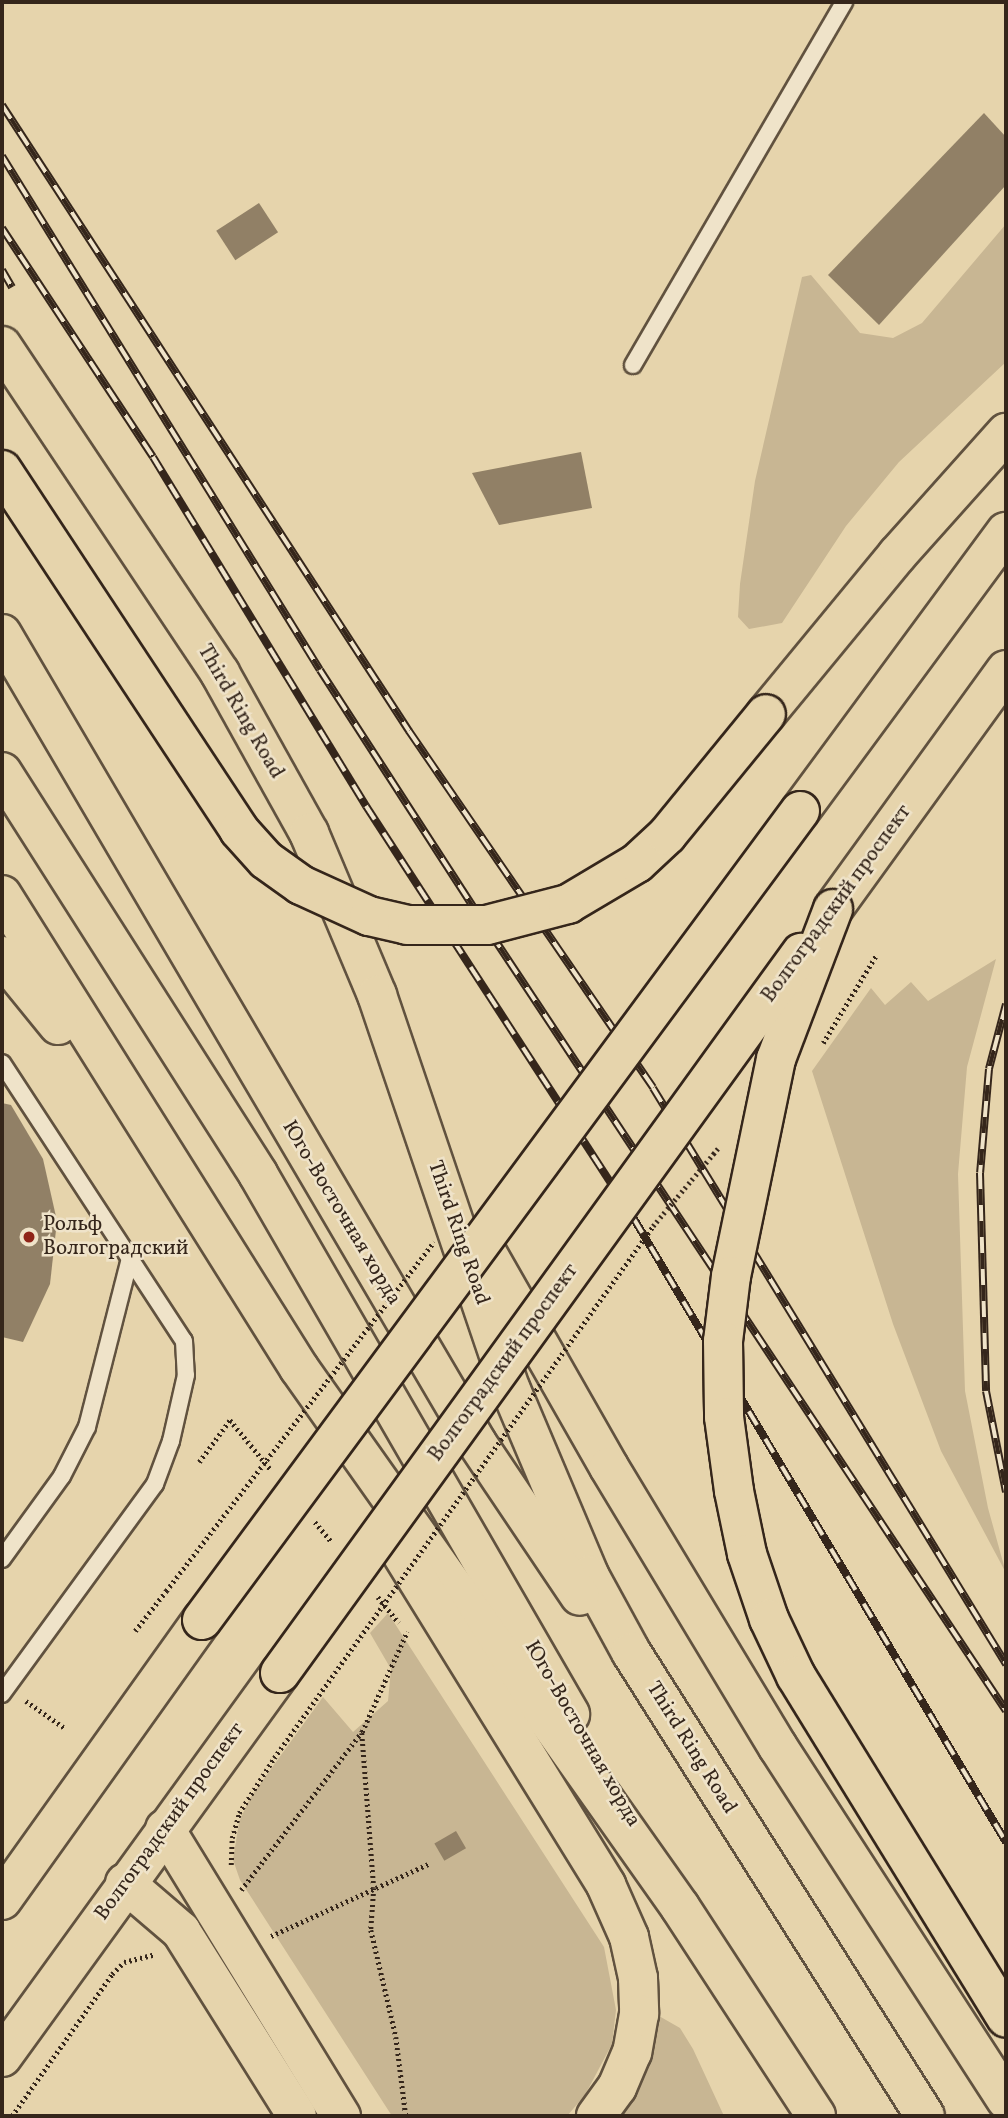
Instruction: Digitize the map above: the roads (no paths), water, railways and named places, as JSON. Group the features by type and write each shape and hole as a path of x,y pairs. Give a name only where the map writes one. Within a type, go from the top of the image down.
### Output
{"main road":[{"name":"Third Ring Road","path":"2,346 205,651 261,744 331,881 377,995 511,1390 550,1489 625,1641 925,2116"},
{"path":"2,470 239,830 266,860 302,885 369,916 407,925 476,926 528,918 568,904 637,863 667,835 897,555 1006,433"},
{"path":"2,1900 202,1620 1006,532"},
{"name":"Юго-Восточная хорда","path":"2,634 477,1443 533,1530 707,1774"},
{"name":"Волгоградский проспект","path":"2,2057 125,1883 1006,670"},
{"name":"Юго-Восточная хорда","path":"2,772 342,1314 680,1907"},
{"path":"2,895 145,1130 299,1368 680,1907 816,2116"},
{"path":"833,909 776,1059 731,1276 723,1341 724,1392 734,1491 747,1554 769,1619 796,1676 1006,2018"},
{"path":"2,956 145,1130"},
{"path":"377,995 443,1165 488,1259 778,1747 1006,2099"},
{"path":"299,1368 310,1406 606,1885 629,1937 638,1978 639,2014 632,2052 617,2087 596,2116"},
{"path":"165,1829 324,2114"},
{"path":"125,1883 181,1931 324,2114"},
{"path":"860,2012 948,2116"}],"lane":[{"path":"633,365 844,2"},
{"path":"2,1063 184,1341 186,1375 171,1441 155,1484 132,1521 4,1691"},
{"path":"2,1559 62,1476 88,1427 130,1258"}],"railway":[{"path":"2,105 409,731 653,1088 1006,1664"},
{"path":"2,156 320,670 491,934 1006,1711"},
{"path":"2,228 153,457 366,806 634,1219 1006,1842"},
{"path":"2,270 12,287"},
{"path":"1006,1004 989,1069 980,1173 986,1391 1006,1492"}],"place":[{"name":"Рольф Волгоградский","path":"29,1237"}]}
